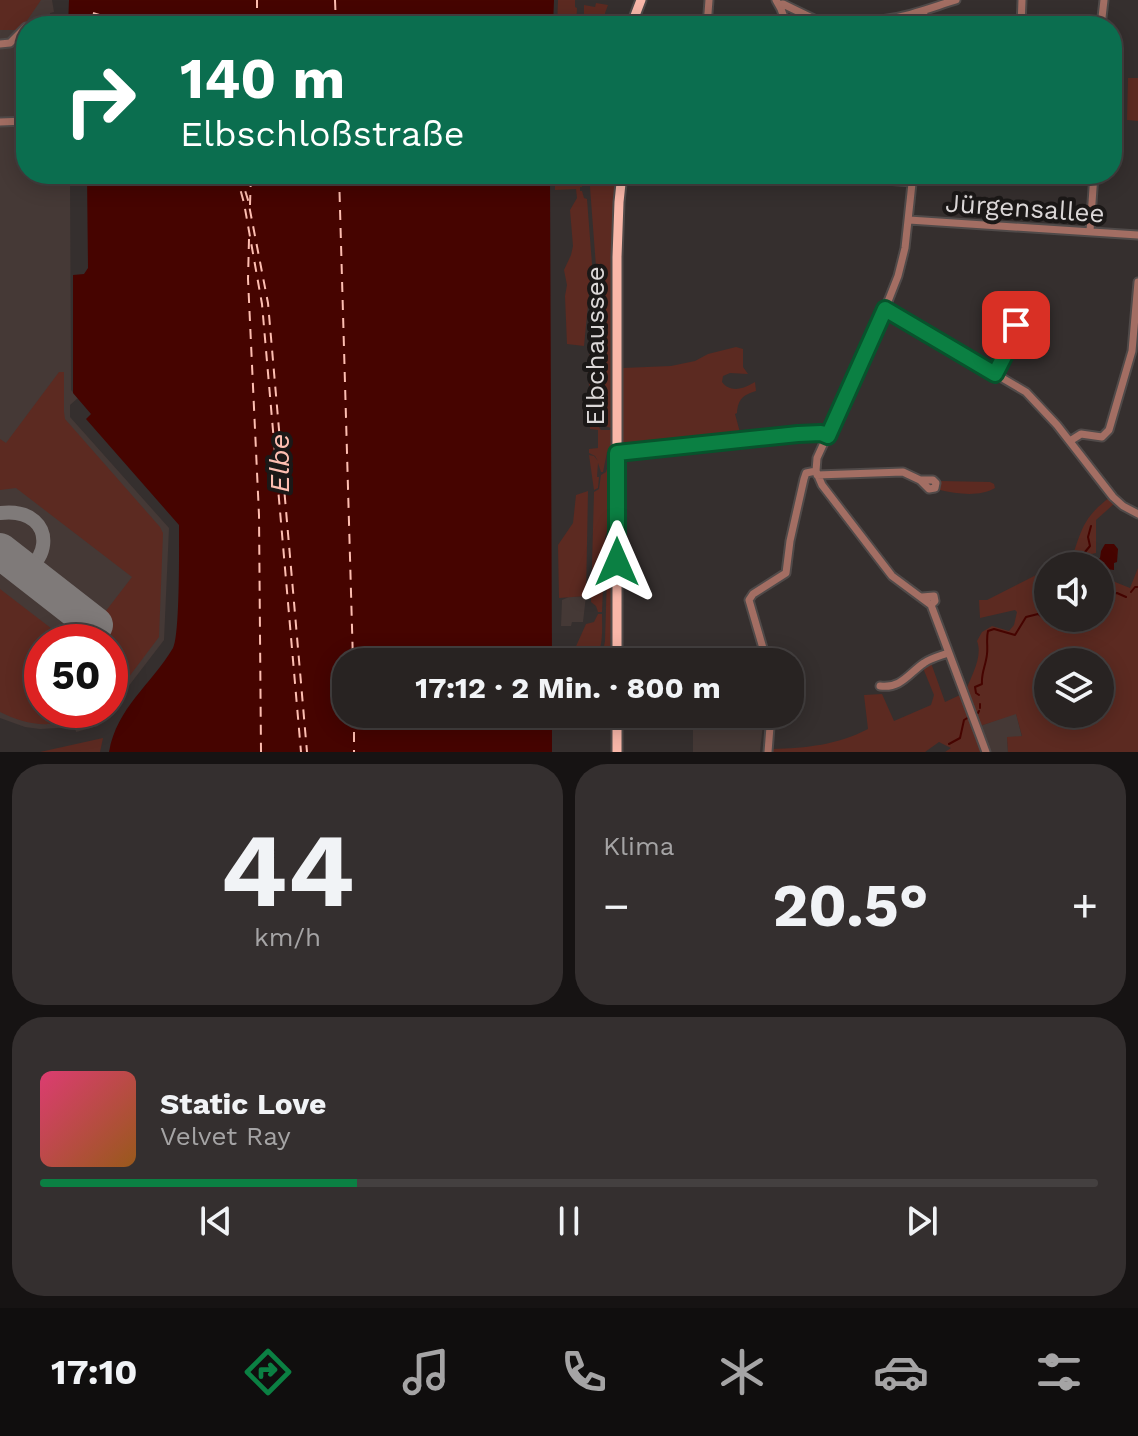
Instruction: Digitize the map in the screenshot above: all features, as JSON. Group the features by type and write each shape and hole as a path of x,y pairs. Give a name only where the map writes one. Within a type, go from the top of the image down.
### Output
{"main road":[{"name":"Elbchaussee","path":"617,648 617,257 621,184"},
{"path":"617,728 617,752"}],"street":[{"path":"903,16 956,0"},
{"path":"778,2 808,16"},
{"path":"923,16 924,12"},
{"path":"912,184 900,269 817,458 816,473 892,576 922,597 934,596 935,601 931,605 986,752"},
{"path":"1090,231 1093,184"},
{"name":"Jürgensallee","path":"909,220 1138,235"},
{"path":"1070,441 1081,434 1102,437 1109,430 1132,351 1138,282"},
{"path":"885,309 1032,398 1113,497 1138,514"},
{"path":"995,374 1014,337 1016,325"},
{"path":"617,453 798,434 821,433 828,436"},
{"path":"762,648 749,600 753,594 786,573 804,477 808,473 903,472 920,480"},
{"path":"880,686 902,682 926,662 948,653"},
{"path":"768,752 770,728"}],"shaded area":[{"path":"0,0 52,0 54,12 50,16 16,16 16,184 70,184 71,390 78,398 70,405 70,417 169,528 164,640 128,687 128,624 24,624 24,727 0,718"},
{"path":"0,0 41,0 30,16 16,16 16,30 0,30"},
{"path":"558,0 575,0 577,16 557,16"},
{"path":"596,3 608,5 605,16 584,16 584,5 595,7"},
{"path":"1128,78 1138,78 1138,121 1127,120"},
{"path":"555,184 582,184 580,191 587,199 594,290 589,294 584,346 567,344 564,270 573,246 570,210 577,198 576,189 555,190"},
{"path":"590,184 617,184 612,233 613,452 607,452 603,472 598,463 598,488 594,490 589,455 598,461 589,449 598,448 598,430 590,429 590,423 597,424 601,430 611,428 600,424 595,395 589,385 592,329 598,293"},
{"path":"736,347 743,349 743,367 748,374 730,373 723,376 722,382 734,389 755,382 756,391 742,398 735,414 741,436 625,448 622,441 623,368 671,366"},
{"path":"59,372 64,372 65,419 160,527 163,533 159,637 128,678 128,624 96,624 132,577 16,488 0,490 0,439 6,443"},
{"path":"610,459 613,459 612,529 607,531 605,537 602,612 598,612 591,602 594,492 599,489 601,475 606,472"},
{"path":"940,481 990,482 995,488 975,494 954,493 940,490"},
{"path":"588,491 586,596 559,598 558,545 573,523 576,495"},
{"path":"1109,498 1115,503 1096,520 1096,552 1074,552 1085,523"},
{"path":"611,537 610,648 604,648 605,641 608,542"},
{"path":"1138,568 1138,752 1008,752 1007,737 1022,736 1016,714 980,726 966,690 976,666 979,653 977,641 982,632 992,626 1009,631 1017,612 980,618 979,600 987,600 1034,576 1034,632 1114,632 1114,582 1130,588"},
{"path":"0,589 46,624 24,624 24,721 0,712"},
{"path":"586,596 583,622 561,626 562,600"},
{"path":"598,614 602,614 600,648 575,648 586,624 594,622"},
{"path":"931,663 945,702 960,695 982,752 945,752 951,748 939,742 925,752 772,752 772,749 833,742 868,729 864,695 882,694 894,721 931,705 934,695 923,668"},
{"path":"1016,713 1022,737 1007,737 1008,752 989,752 980,726"},
{"path":"693,728 763,728 760,752 693,752"},
{"path":"103,738 100,752 40,752"}],"water":[{"path":"69,0 554,0 553,16 68,16"},
{"name":"Elbe","path":"87,184 550,184 552,648 332,648 332,728 552,728 552,752 109,752 116,728 128,728 128,708 173,648 178,609 179,525 86,419 91,414 73,393 73,275 84,274 88,268"},
{"path":"1105,544 1114,544 1118,549 1117,562 1114,563 1114,552 1101,551"}],"waterway":[{"path":"1085,552 1090,546 1088,537 1091,526"},
{"path":"1131,592 1138,587"},
{"path":"1114,593 1126,597"},
{"path":"979,695 975,687 982,684 988,631 994,629 1015,635 1026,617 1034,615"},
{"path":"949,744 960,738 964,720 969,717"}],"ferry route":[{"path":"257,0 257,16"},
{"path":"335,0 336,16"},
{"path":"93,13 103,16"},
{"path":"239,184 262,304 301,752"},
{"path":"243,184 268,303 307,752"},
{"path":"250,205 251,184"},
{"path":"339,184 353,648"},
{"path":"249,239 248,279 259,515 261,752"},
{"path":"354,728 354,752"}],"taxiway":[{"path":"0,513 21,514 34,521 42,532 43,544 39,556 30,565 17,569 0,566"}],"runway":[{"path":"0,551 94,624"}],"route":[{"path":"617,562 617,453 798,434 821,433 828,436 885,309 995,374 1014,337 1016,325"}]}
